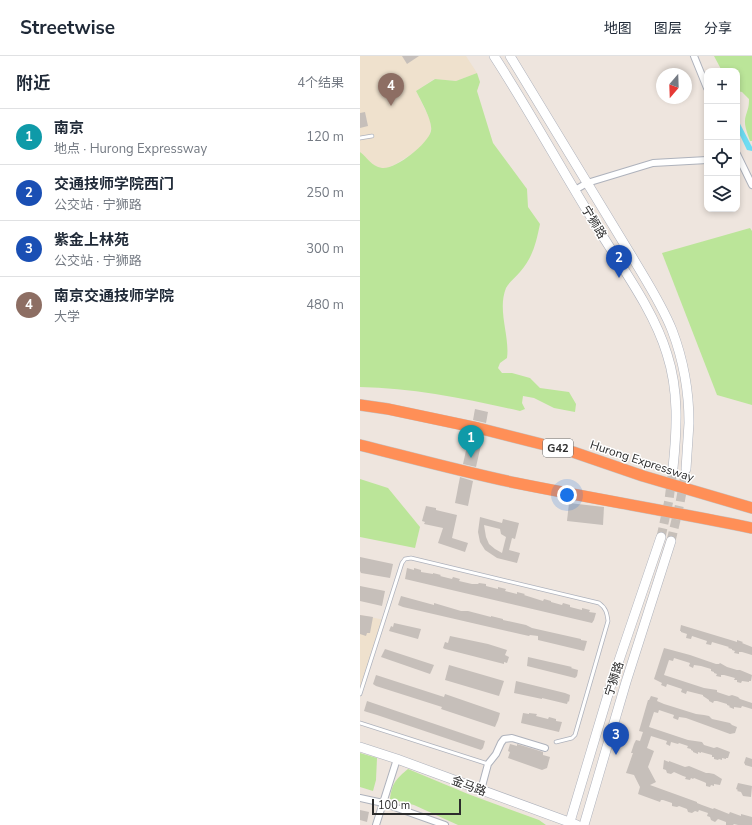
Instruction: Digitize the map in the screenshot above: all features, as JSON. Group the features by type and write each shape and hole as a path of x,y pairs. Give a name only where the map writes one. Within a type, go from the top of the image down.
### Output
{"highway":[{"name":"Hurong Expressway","path":"360,405 388,409 478,428 573,452 677,487 752,508"},
{"path":"360,445 516,483 752,528"}],"main road":[{"name":"宁狮路","path":"494,56 518,93 659,330 668,355 676,394 676,429 673,468"},
{"name":"宁狮路","path":"510,56 634,260 671,329 680,355 687,391 689,422 686,469"},
{"name":"宁狮路","path":"572,824 613,678 661,537"},
{"name":"宁狮路","path":"584,825 626,682 671,541"},
{"name":"金马路","path":"360,747 397,759 572,824"}],"street":[{"path":"694,56 704,81"},
{"path":"575,190 587,183 653,163 704,160"},
{"path":"740,161 752,184"},
{"path":"481,790 488,764 496,754 500,743 504,739 512,738 545,748"},
{"path":"376,825 397,759"},
{"path":"360,798 383,804 445,825"}],"lane":[{"path":"360,138 372,136"},
{"path":"360,694 402,563 405,559 411,558 599,603 605,607 608,614 608,621 575,735 572,738 556,742"},
{"path":"360,724 488,764"}],"shaded area":[{"path":"360,56 466,56 477,73 456,81 434,79 416,91 430,120 431,130 428,139 418,150 394,165 387,168 381,168 373,165 360,152"},
{"path":"360,615 385,620 360,697"}],"green space":[{"path":"714,56 752,56 752,141 750,141 745,125 749,99 740,92 740,68 720,68"},
{"path":"477,73 480,82 477,91 493,143 527,189 528,207 540,224 535,244 528,261 506,288 503,314 507,341 507,358 500,363 498,368 502,373 512,373 530,378 540,388 569,392 576,404 575,412 554,408 534,398 523,396 522,403 525,409 520,411 481,402 400,389 360,387 360,152 372,164 382,168 388,168 402,161 424,143 431,131 430,122 416,91 435,79 456,81"},
{"path":"750,228 752,231 752,405 717,395 662,253"},
{"path":"360,479 388,488 420,527 415,548 360,537"},
{"path":"360,753 377,758 376,780 373,791 360,787"},
{"path":"408,769 468,794 539,820 546,825 458,825 414,805 390,799 395,782"}],"water":[{"path":"740,124 752,147 752,151 747,150 740,135"}],"building":[{"path":"402,56 419,56 407,64"},
{"path":"365,112 368,126 360,128 360,113"},
{"path":"475,409 488,412 486,423 473,420"},
{"path":"470,433 483,436 476,467 463,464"},
{"path":"460,477 473,481 468,506 455,503"},
{"path":"569,503 604,507 603,525 567,521"},
{"path":"426,506 457,515 452,538 468,543 465,552 438,543 443,528 424,524 425,522 422,521"},
{"path":"480,517 502,523 503,519 519,523 515,539 512,538 509,550 520,553 517,563 497,558 485,550 480,542 478,532","holes":["484,525 500,529 501,534 506,537 502,553 489,544"]},
{"path":"360,557 393,564 390,578 361,573"},
{"path":"407,568 414,570 414,568 421,570 421,572 433,573 452,579 453,577 460,579 459,581 472,584 486,584 486,586 498,589 498,587 506,589 505,591 517,594 517,592 543,601 544,599 562,605 563,603 570,605 570,607 582,610 582,608 590,610 589,612 596,613 592,623 405,579"},
{"path":"360,586 385,591 382,606 360,601"},
{"path":"401,596 434,605 434,603 461,611 491,616 532,628 587,641 584,651 538,640 538,636 529,636 403,607 398,605"},
{"path":"360,615 373,617 370,633 367,633 366,636 360,634"},
{"path":"394,623 421,629 418,639 389,631 391,626 393,627"},
{"path":"681,625 737,642 737,640 743,642 742,643 752,647 752,655 742,652 739,652 739,654 734,653 735,651 728,648 729,647 712,642 711,645 706,644 707,641 692,636 691,639 686,638 687,634 680,631"},
{"path":"450,636 488,644 507,650 505,655 509,657 507,663 504,662 504,664 443,648 445,642 448,643"},
{"path":"664,648 716,664 720,663 727,667 752,675 751,681 742,681 741,683 734,680 735,678 724,675 721,675 721,677 716,676 717,674 711,671 711,669 694,665 693,668 689,666 690,663 674,658 673,661 669,660 664,675 704,688 717,690 717,692 729,696 732,695 738,697 752,703 752,709 742,706 741,708 734,707 734,709 729,707 730,706 727,704 717,701 714,701 713,703 703,695 687,691 686,694 681,692 682,689 667,684 666,687 661,685 662,683 654,679"},
{"path":"385,649 434,665 430,674 381,657"},
{"path":"528,657 572,667 571,668 578,670 577,676 575,678 527,666"},
{"path":"449,665 504,681 499,696 445,680"},
{"path":"376,675 444,697 445,694 500,713 498,720 495,727 441,709 442,707 376,686 373,684"},
{"path":"516,681 565,693 570,695 569,702 568,701 567,704 514,693"},
{"path":"651,696 658,698 657,701 664,704 696,714 709,716 712,719 730,723 737,727 735,733 730,734 686,718 679,717 678,720 673,718 674,715 659,710 658,713 654,712 649,727 688,740 702,742 704,745 714,748 717,747 730,752 728,758 718,760 714,759 712,755 701,752 698,752 698,754 693,752 691,749 687,748 688,746 671,742 670,746 666,744 667,741 651,736 647,748 654,751 648,767 656,782 650,785 713,809 714,808 729,814 730,812 741,816 741,814 752,817 752,825 726,825 726,822 718,819 715,822 711,820 710,817 707,816 708,813 699,810 698,812 688,812 687,809 679,806 672,806 672,803 663,800 660,802 638,794 640,787 634,775 626,773 633,753 631,753 634,744 636,740 640,741 643,732 639,731 648,700"},
{"path":"367,701 485,741 483,748 481,750 364,711"},
{"path":"523,713 537,714 536,716 548,719 549,717 556,719 556,721 562,722 559,732 521,723"},
{"path":"510,744 517,746 517,744 543,752 543,755 550,757 547,768 542,770 508,758"},
{"path":"746,757 752,759 752,767 745,765 744,763"},
{"path":"664,760 714,774 722,779 720,785 714,784 714,786 711,785 710,787 706,786 706,783 694,778 691,778 690,780 685,779 686,777 674,772 671,774 667,773 666,770 663,769"},
{"path":"738,783 752,786 751,797 743,796 741,792 737,791 738,790 736,789"},
{"path":"360,810 369,812 367,822 360,820"}],"tunnel":[{"path":"661,537 669,500 673,468"},
{"path":"671,541 686,469"}],"place":[{"name":"南京交通技师学院","path":"391,106"},
{"name":"交通技师学院西门","path":"619,278"},
{"name":"南京","path":"471,458"},
{"name":"紫金上林苑","path":"616,755"}]}
